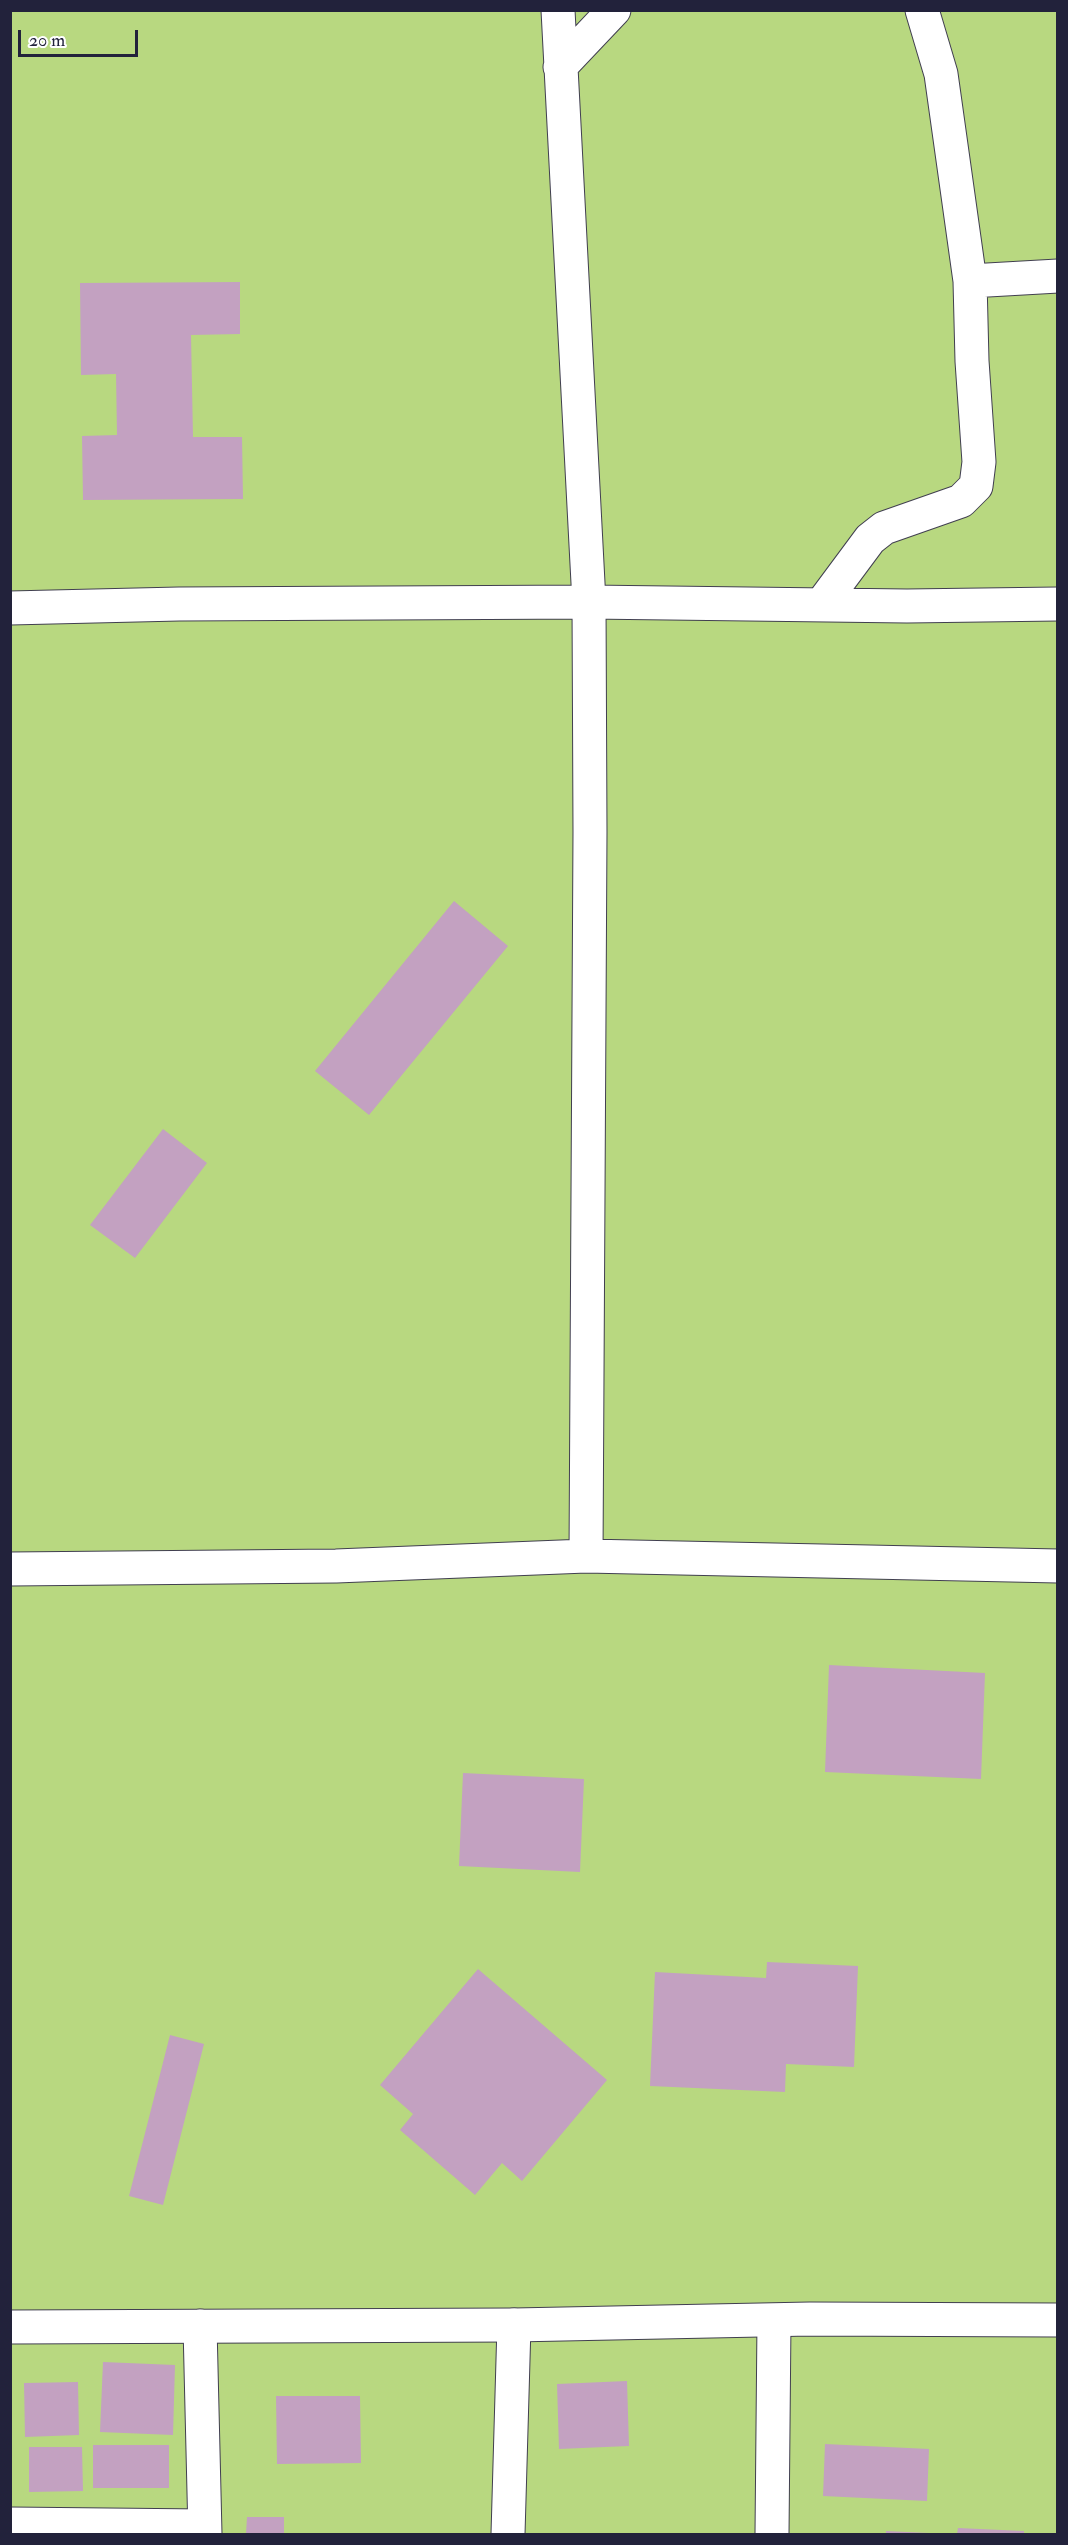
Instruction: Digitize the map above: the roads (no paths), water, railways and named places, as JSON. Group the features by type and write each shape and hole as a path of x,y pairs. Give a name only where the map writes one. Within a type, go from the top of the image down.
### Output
{"street":[{"path":"558,10 589,602 591,832 586,1556"},
{"path":"561,67 614,10"},
{"path":"821,605 870,539 884,528 961,501 976,486 979,462 972,361 970,281 941,74 922,10"},
{"path":"970,281 1058,276"},
{"path":"10,608 179,604 589,602 821,605 1058,604"},
{"path":"10,1569 336,1566 586,1556 1058,1566"},
{"path":"10,2327 1058,2320"},
{"path":"772,2535 774,2321"},
{"path":"508,2535 513,2325"},
{"path":"10,2524 204,2530 200,2326"}]}
